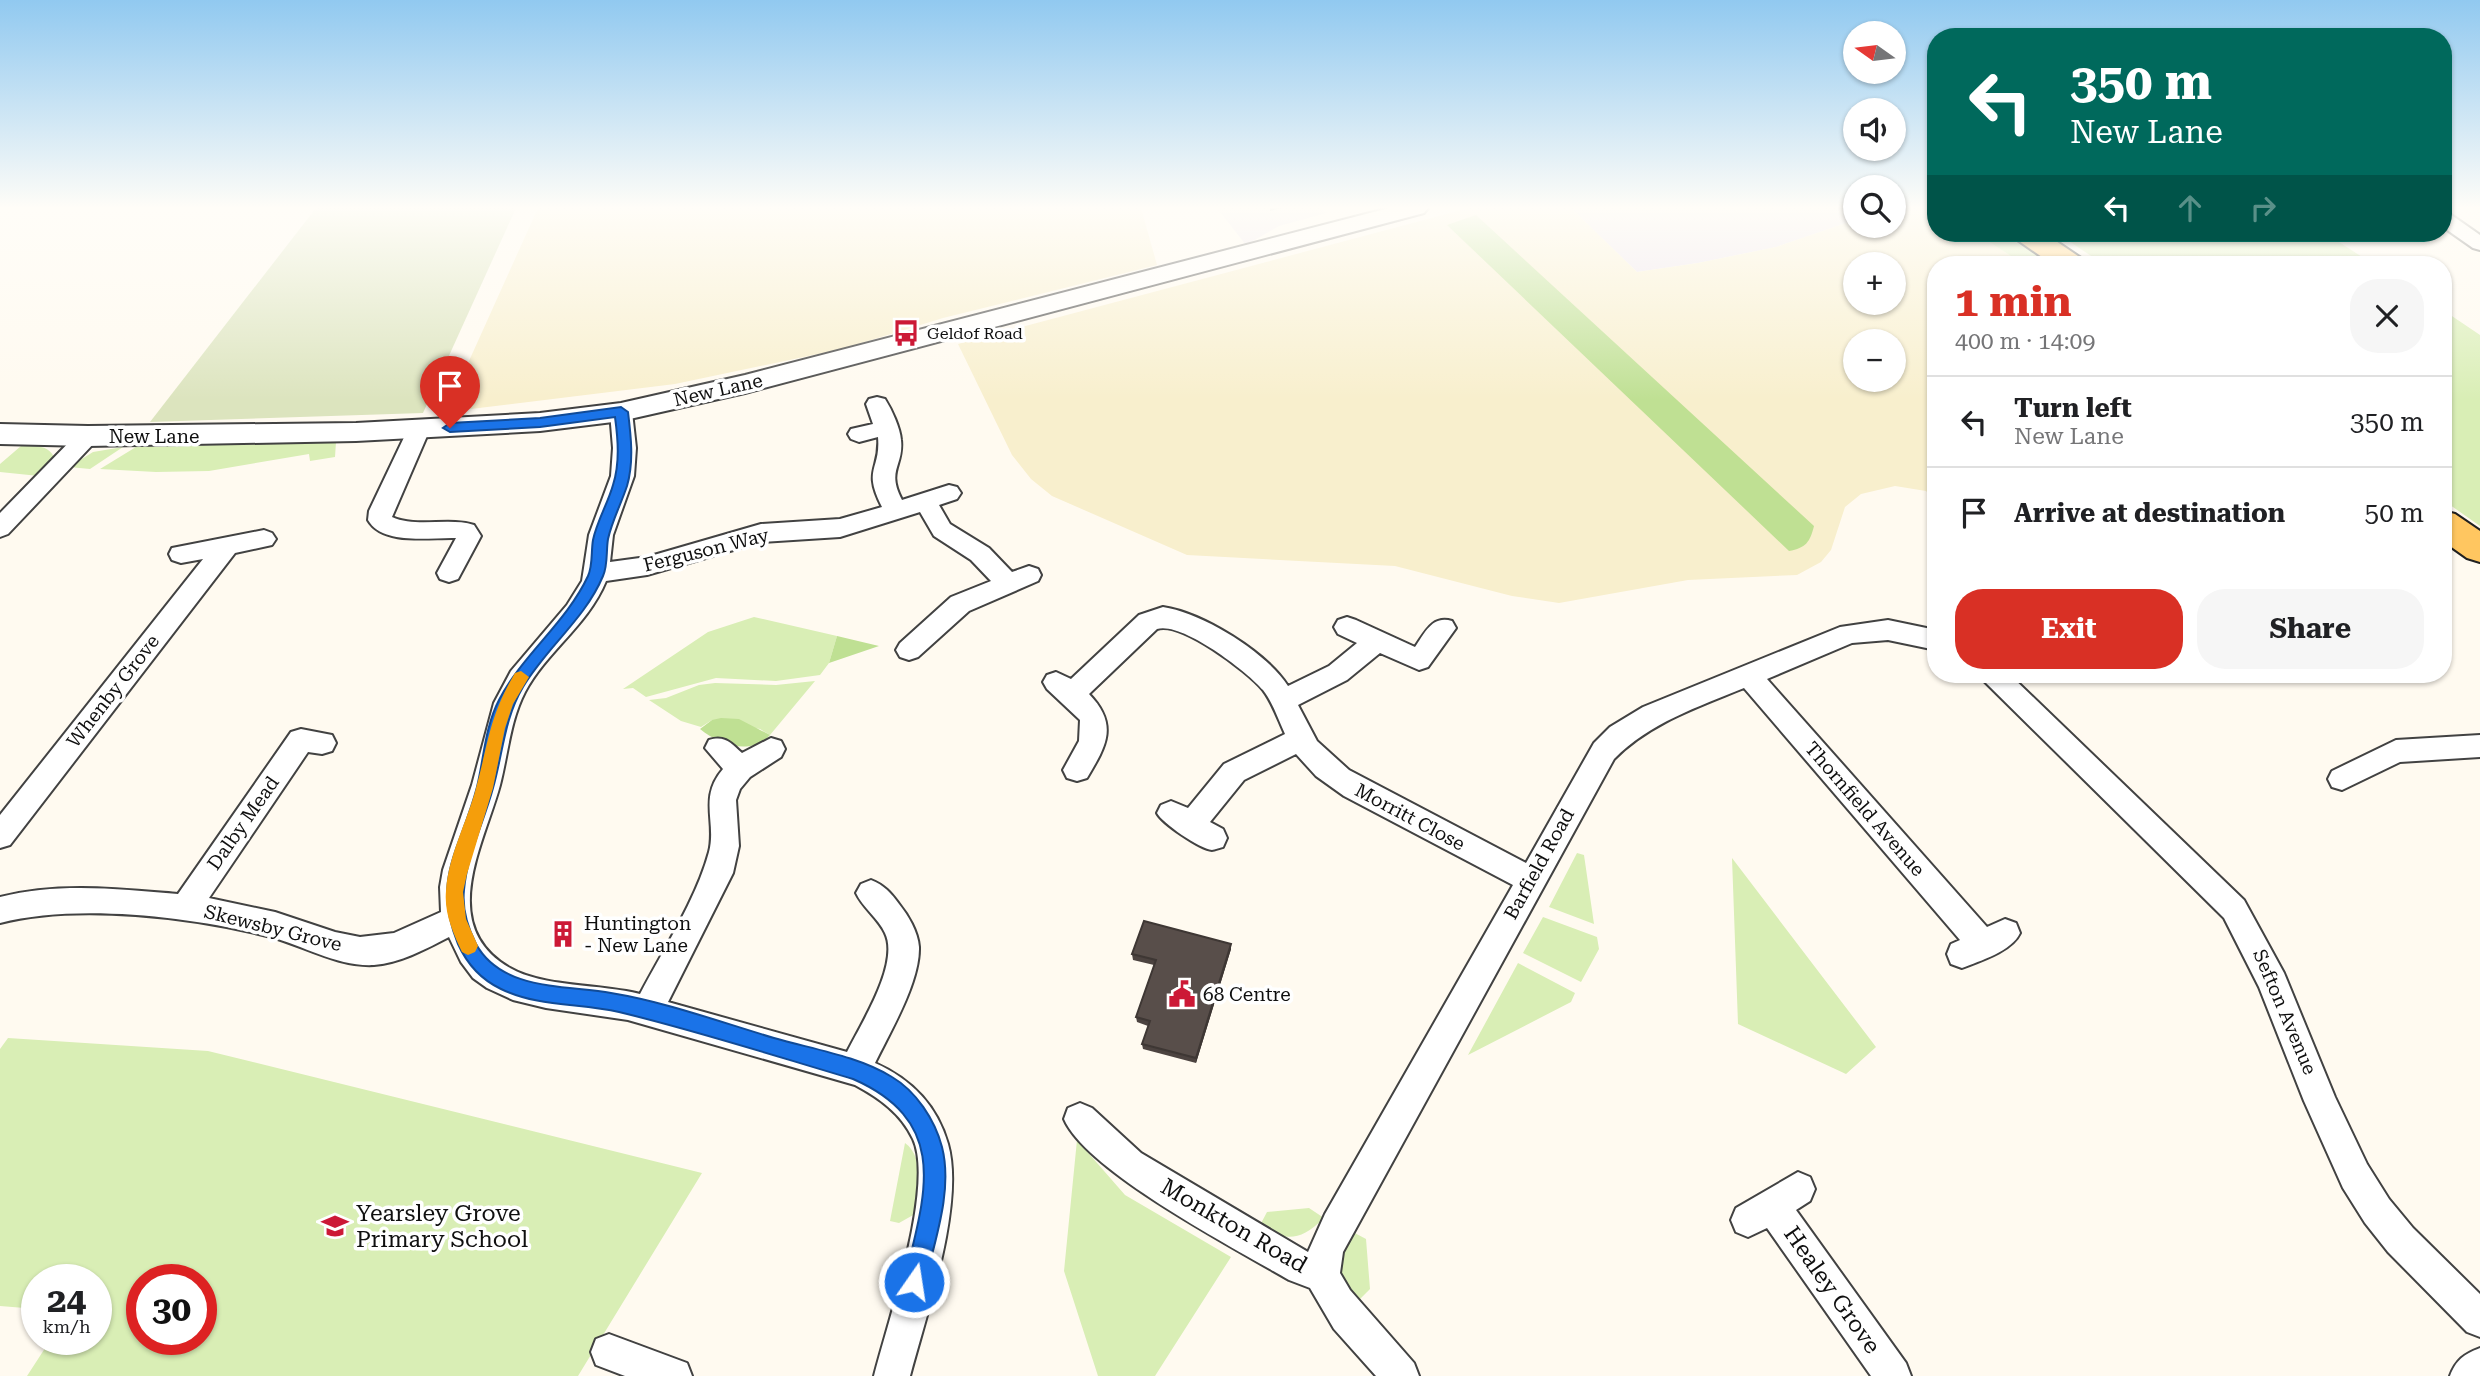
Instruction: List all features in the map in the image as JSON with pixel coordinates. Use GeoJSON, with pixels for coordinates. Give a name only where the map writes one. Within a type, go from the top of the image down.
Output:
{"type":"FeatureCollection","features":[{"type":"Feature","properties":{"kind":"main road"},"geometry":{"type":"LineString","coordinates":[[2452,529],[2480,549]]}},
{"type":"Feature","properties":{"kind":"street","name":"New Lane"},"geometry":{"type":"LineString","coordinates":[[0,435],[269,435],[540,422],[621,412],[745,384],[1171,272]]}},
{"type":"Feature","properties":{"kind":"street"},"geometry":{"type":"LineString","coordinates":[[877,404],[890,440],[882,476],[885,490],[896,511]]}},
{"type":"Feature","properties":{"kind":"street"},"geometry":{"type":"LineString","coordinates":[[621,412],[625,461],[621,482],[601,538],[597,573],[577,611],[529,666],[505,703],[485,788],[461,857],[454,892],[457,919],[470,950],[483,968],[506,982],[535,992],[612,1002],[648,1010],[855,1070],[885,1084],[905,1100],[921,1120],[932,1146],[935,1174],[931,1211],[892,1376]]}},
{"type":"Feature","properties":{"kind":"street"},"geometry":{"type":"LineString","coordinates":[[859,433],[887,428]]}},
{"type":"Feature","properties":{"kind":"street"},"geometry":{"type":"LineString","coordinates":[[419,429],[381,511],[380,520],[386,526],[400,528],[466,531],[469,536],[449,573]]}},
{"type":"Feature","properties":{"kind":"street"},"geometry":{"type":"LineString","coordinates":[[0,527],[88,436]]}},
{"type":"Feature","properties":{"kind":"street","name":"Ferguson Way"},"geometry":{"type":"LineString","coordinates":[[597,573],[647,566],[746,536],[841,528],[949,493]]}},
{"type":"Feature","properties":{"kind":"street"},"geometry":{"type":"LineString","coordinates":[[909,650],[960,604],[1019,579],[954,540],[942,530],[925,502]]}},
{"type":"Feature","properties":{"kind":"street"},"geometry":{"type":"LineString","coordinates":[[181,554],[264,539]]}},
{"type":"Feature","properties":{"kind":"street","name":"Whenby Grove"},"geometry":{"type":"LineString","coordinates":[[0,836],[227,546]]}},
{"type":"Feature","properties":{"kind":"street","name":"Morritt Close"},"geometry":{"type":"LineString","coordinates":[[1077,770],[1091,749],[1096,734],[1094,720],[1086,707],[1064,688],[1148,622],[1163,617],[1185,623],[1255,666],[1284,700],[1300,740],[1311,755],[1354,788],[1530,880]]}},
{"type":"Feature","properties":{"kind":"street"},"geometry":{"type":"LineString","coordinates":[[1347,627],[1419,660],[1443,628]]}},
{"type":"Feature","properties":{"kind":"street","name":"Barfield Road"},"geometry":{"type":"LineString","coordinates":[[1322,1274],[1326,1250],[1337,1226],[1594,766],[1620,735],[1651,715],[1849,634],[1870,631],[1923,637]]}},
{"type":"Feature","properties":{"kind":"street"},"geometry":{"type":"LineString","coordinates":[[1284,700],[1338,673],[1377,641]]}},
{"type":"Feature","properties":{"kind":"street","name":"Thornfield Avenue"},"geometry":{"type":"LineString","coordinates":[[1748,675],[1983,944]]}},
{"type":"Feature","properties":{"kind":"street","name":"Sefton Avenue"},"geometry":{"type":"LineString","coordinates":[[2002,683],[2234,909],[2256,941],[2276,983],[2341,1146],[2377,1211],[2404,1244],[2480,1319]]}},
{"type":"Feature","properties":{"kind":"street","name":"Dalby Mead"},"geometry":{"type":"LineString","coordinates":[[186,907],[312,735]]}},
{"type":"Feature","properties":{"kind":"street"},"geometry":{"type":"LineString","coordinates":[[1192,825],[1234,772],[1300,740]]}},
{"type":"Feature","properties":{"kind":"street"},"geometry":{"type":"LineString","coordinates":[[2342,779],[2396,751],[2480,746]]}},
{"type":"Feature","properties":{"kind":"street"},"geometry":{"type":"LineString","coordinates":[[719,747],[740,769]]}},
{"type":"Feature","properties":{"kind":"street"},"geometry":{"type":"LineString","coordinates":[[648,1010],[718,873],[725,846],[722,800],[728,783],[740,769],[771,749]]}},
{"type":"Feature","properties":{"kind":"street"},"geometry":{"type":"LineString","coordinates":[[855,1070],[900,972],[904,947],[896,922],[871,893]]}},
{"type":"Feature","properties":{"kind":"street","name":"Skewsby Grove"},"geometry":{"type":"LineString","coordinates":[[0,910],[38,901],[186,907],[230,913],[348,948],[373,951],[397,945],[457,919]]}},
{"type":"Feature","properties":{"kind":"street","name":"Monkton Road"},"geometry":{"type":"LineString","coordinates":[[1080,1119],[1129,1165],[1301,1269],[1322,1274],[1341,1310],[1401,1376]]}},
{"type":"Feature","properties":{"kind":"street","name":"Healey Grove"},"geometry":{"type":"LineString","coordinates":[[1772,1205],[1893,1376]]}},
{"type":"Feature","properties":{"kind":"street"},"geometry":{"type":"LineString","coordinates":[[610,1352],[674,1376]]}},
{"type":"Feature","properties":{"kind":"street"},"geometry":{"type":"LineString","coordinates":[[2468,1376],[2480,1366]]}},
{"type":"Feature","properties":{"kind":"shaded area"},"geometry":{"type":"Polygon","coordinates":[[[509,272],[1128,272],[943,318],[842,349],[675,384],[446,412],[509,272]]]}},
{"type":"Feature","properties":{"kind":"shaded area"},"geometry":{"type":"Polygon","coordinates":[[[1228,272],[1843,272],[1843,315],[1906,315],[1906,272],[1927,272],[1927,492],[1895,486],[1861,494],[1845,507],[1831,550],[1821,562],[1797,575],[1688,580],[1559,603],[1512,596],[1395,566],[1187,555],[1052,496],[1031,479],[1012,455],[958,344],[1228,272]]]}},
{"type":"Feature","properties":{"kind":"green space"},"geometry":{"type":"Polygon","coordinates":[[[266,272],[487,272],[423,413],[150,422],[266,272]]]}},
{"type":"Feature","properties":{"kind":"green space"},"geometry":{"type":"Polygon","coordinates":[[[1497,272],[1538,272],[1814,526],[1806,543],[1789,551],[1497,272]]]}},
{"type":"Feature","properties":{"kind":"green space"},"geometry":{"type":"Polygon","coordinates":[[[2452,316],[2480,335],[2480,526],[2452,506],[2452,316]]]}},
{"type":"Feature","properties":{"kind":"green space"},"geometry":{"type":"Polygon","coordinates":[[[336,442],[335,457],[310,461],[309,454],[209,471],[100,469],[136,447],[336,442]]]}},
{"type":"Feature","properties":{"kind":"green space"},"geometry":{"type":"Polygon","coordinates":[[[21,446],[44,448],[54,457],[39,476],[0,472],[0,464],[21,446]]]}},
{"type":"Feature","properties":{"kind":"green space"},"geometry":{"type":"Polygon","coordinates":[[[123,447],[90,469],[69,467],[93,452],[123,447]]]}},
{"type":"Feature","properties":{"kind":"green space"},"geometry":{"type":"Polygon","coordinates":[[[754,617],[837,636],[829,663],[820,675],[776,681],[716,678],[646,697],[633,688],[623,689],[708,632],[754,617]]]}},
{"type":"Feature","properties":{"kind":"green space"},"geometry":{"type":"Polygon","coordinates":[[[837,636],[879,646],[829,663],[837,636]]]}},
{"type":"Feature","properties":{"kind":"green space"},"geometry":{"type":"Polygon","coordinates":[[[815,681],[770,735],[760,729],[712,720],[701,727],[681,721],[649,700],[666,698],[699,685],[715,683],[776,685],[815,681]]]}},
{"type":"Feature","properties":{"kind":"green space"},"geometry":{"type":"Polygon","coordinates":[[[739,719],[770,735],[763,741],[745,747],[716,740],[700,729],[712,720],[739,719]]]}},
{"type":"Feature","properties":{"kind":"green space"},"geometry":{"type":"Polygon","coordinates":[[[1577,853],[1584,855],[1594,924],[1549,907],[1577,853]]]}},
{"type":"Feature","properties":{"kind":"green space"},"geometry":{"type":"Polygon","coordinates":[[[1732,858],[1876,1047],[1846,1074],[1738,1024],[1732,858]]]}},
{"type":"Feature","properties":{"kind":"green space"},"geometry":{"type":"Polygon","coordinates":[[[1543,917],[1597,937],[1599,949],[1581,982],[1523,953],[1543,917]]]}},
{"type":"Feature","properties":{"kind":"green space"},"geometry":{"type":"Polygon","coordinates":[[[1518,963],[1575,993],[1571,1002],[1468,1055],[1518,963]]]}},
{"type":"Feature","properties":{"kind":"green space","name":"Yearsley Grove Primary School"},"geometry":{"type":"Polygon","coordinates":[[[8,1038],[208,1051],[702,1173],[578,1376],[27,1376],[41,1355],[112,1355],[112,1264],[21,1264],[21,1308],[0,1306],[0,1049],[8,1038]]]}},
{"type":"Feature","properties":{"kind":"green space"},"geometry":{"type":"Polygon","coordinates":[[[1077,1140],[1125,1195],[1231,1257],[1155,1376],[1098,1376],[1064,1271],[1077,1140]]]}},
{"type":"Feature","properties":{"kind":"green space"},"geometry":{"type":"Polygon","coordinates":[[[905,1143],[915,1157],[919,1176],[915,1214],[899,1223],[890,1221],[905,1143]]]}},
{"type":"Feature","properties":{"kind":"green space"},"geometry":{"type":"Polygon","coordinates":[[[1309,1208],[1324,1218],[1300,1235],[1286,1237],[1258,1229],[1267,1212],[1309,1208]]]}},
{"type":"Feature","properties":{"kind":"green space"},"geometry":{"type":"Polygon","coordinates":[[[1351,1231],[1366,1239],[1370,1289],[1358,1301],[1345,1283],[1340,1267],[1351,1231]]]}},
{"type":"Feature","properties":{"kind":"building","name":"68 Centre"},"geometry":{"type":"Polygon","coordinates":[[[1144,921],[1231,944],[1196,1058],[1142,1044],[1150,1021],[1136,1017],[1156,960],[1132,954],[1144,921]]]}},
{"type":"Feature","properties":{"kind":"slow traffic"},"geometry":{"type":"LineString","coordinates":[[468,946],[457,919],[454,892],[461,857],[485,788],[497,728],[505,703],[521,677]]}},
{"type":"Feature","properties":{"kind":"place","name":"Geldof Road"},"geometry":{"type":"Point","coordinates":[906,333]}},
{"type":"Feature","properties":{"kind":"place","name":"Huntington - New Lane"},"geometry":{"type":"Point","coordinates":[563,934]}},
{"type":"Feature","properties":{"kind":"place","name":"68 Centre"},"geometry":{"type":"Point","coordinates":[1182,994]}},
{"type":"Feature","properties":{"kind":"place","name":"Yearsley Grove Primary School"},"geometry":{"type":"Point","coordinates":[335,1226]}},
{"type":"Feature","properties":{"kind":"route"},"geometry":{"type":"LineString","coordinates":[[450,428],[540,422],[621,412],[625,445],[621,482],[606,520],[597,573],[590,589],[577,611],[520,678],[505,703],[497,728],[485,788],[461,857],[454,892],[457,919],[470,950],[483,968],[506,982],[535,992],[612,1002],[648,1010],[855,1070],[885,1084],[905,1100],[921,1120],[932,1146],[935,1174],[931,1211],[914,1282]]}}]}
